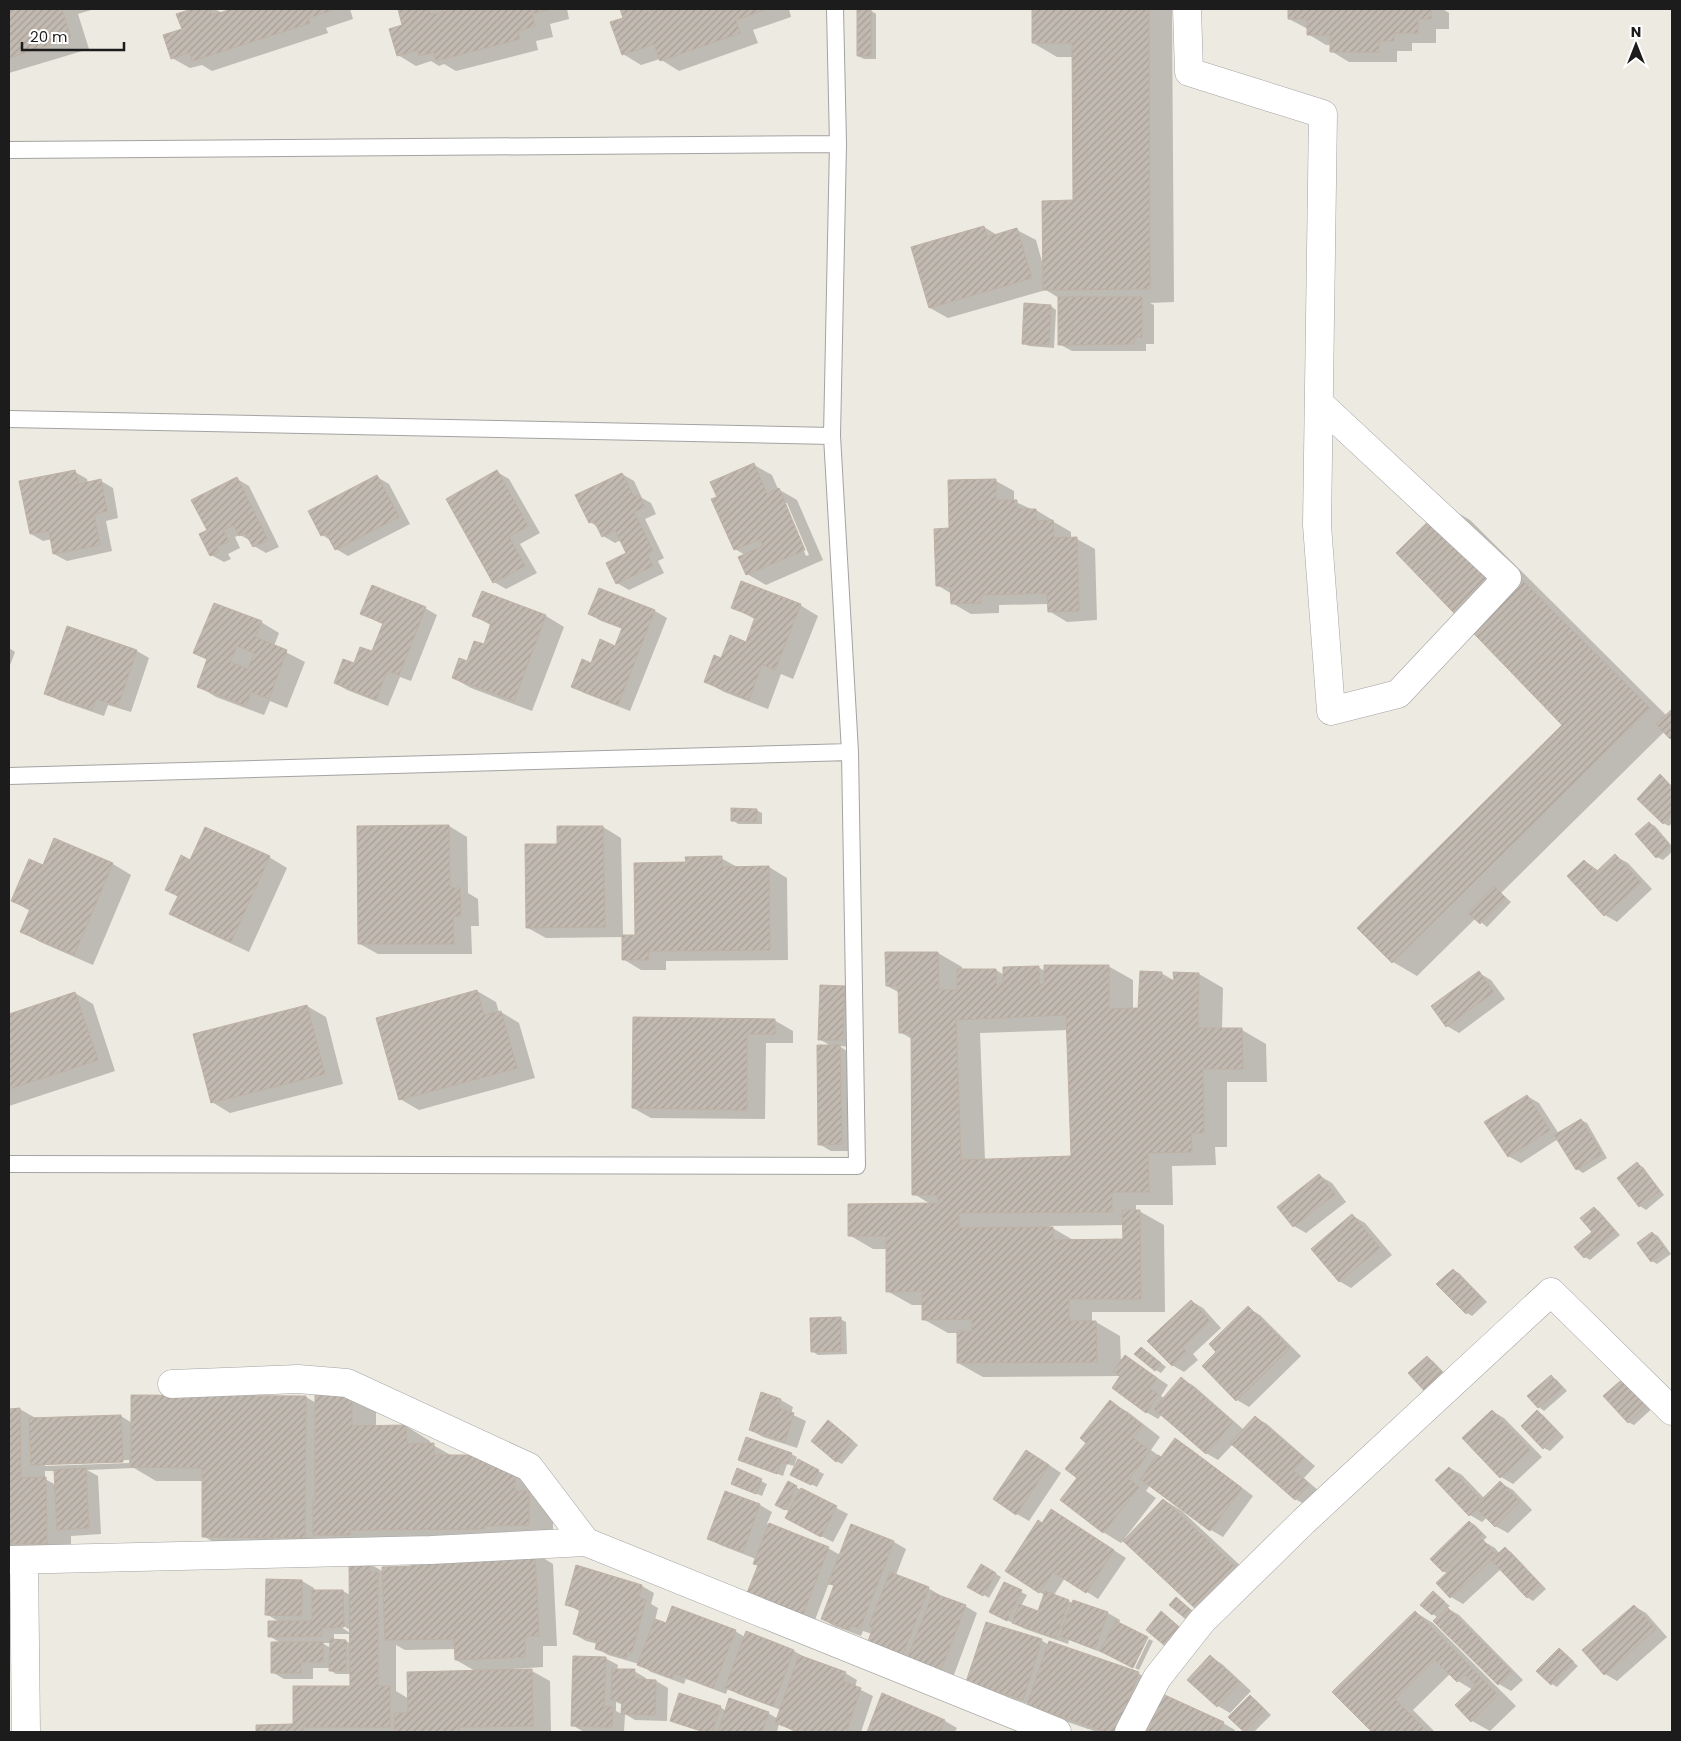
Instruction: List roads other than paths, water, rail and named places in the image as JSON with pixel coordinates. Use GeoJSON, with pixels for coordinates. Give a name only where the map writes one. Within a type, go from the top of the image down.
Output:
{"type":"FeatureCollection","features":[{"type":"Feature","properties":{"kind":"street"},"geometry":{"type":"LineString","coordinates":[[1187,9],[1189,72],[1323,114],[1317,525],[1331,711],[1398,694],[1507,578],[1319,403]]}},
{"type":"Feature","properties":{"kind":"street"},"geometry":{"type":"LineString","coordinates":[[1129,1732],[1157,1678],[1202,1621],[1304,1521],[1551,1292],[1672,1411]]}},
{"type":"Feature","properties":{"kind":"street"},"geometry":{"type":"LineString","coordinates":[[172,1384],[298,1379],[346,1383],[530,1467],[586,1542]]}},
{"type":"Feature","properties":{"kind":"street"},"geometry":{"type":"LineString","coordinates":[[26,1732],[17,1560],[430,1550],[586,1542],[1057,1732]]}},
{"type":"Feature","properties":{"kind":"lane"},"geometry":{"type":"LineString","coordinates":[[9,1164],[857,1166],[850,752],[832,436],[838,144],[835,9]]}},
{"type":"Feature","properties":{"kind":"lane"},"geometry":{"type":"LineString","coordinates":[[9,150],[838,144]]}},
{"type":"Feature","properties":{"kind":"lane"},"geometry":{"type":"LineString","coordinates":[[9,419],[832,436]]}},
{"type":"Feature","properties":{"kind":"lane"},"geometry":{"type":"LineString","coordinates":[[9,776],[850,752]]}}]}
